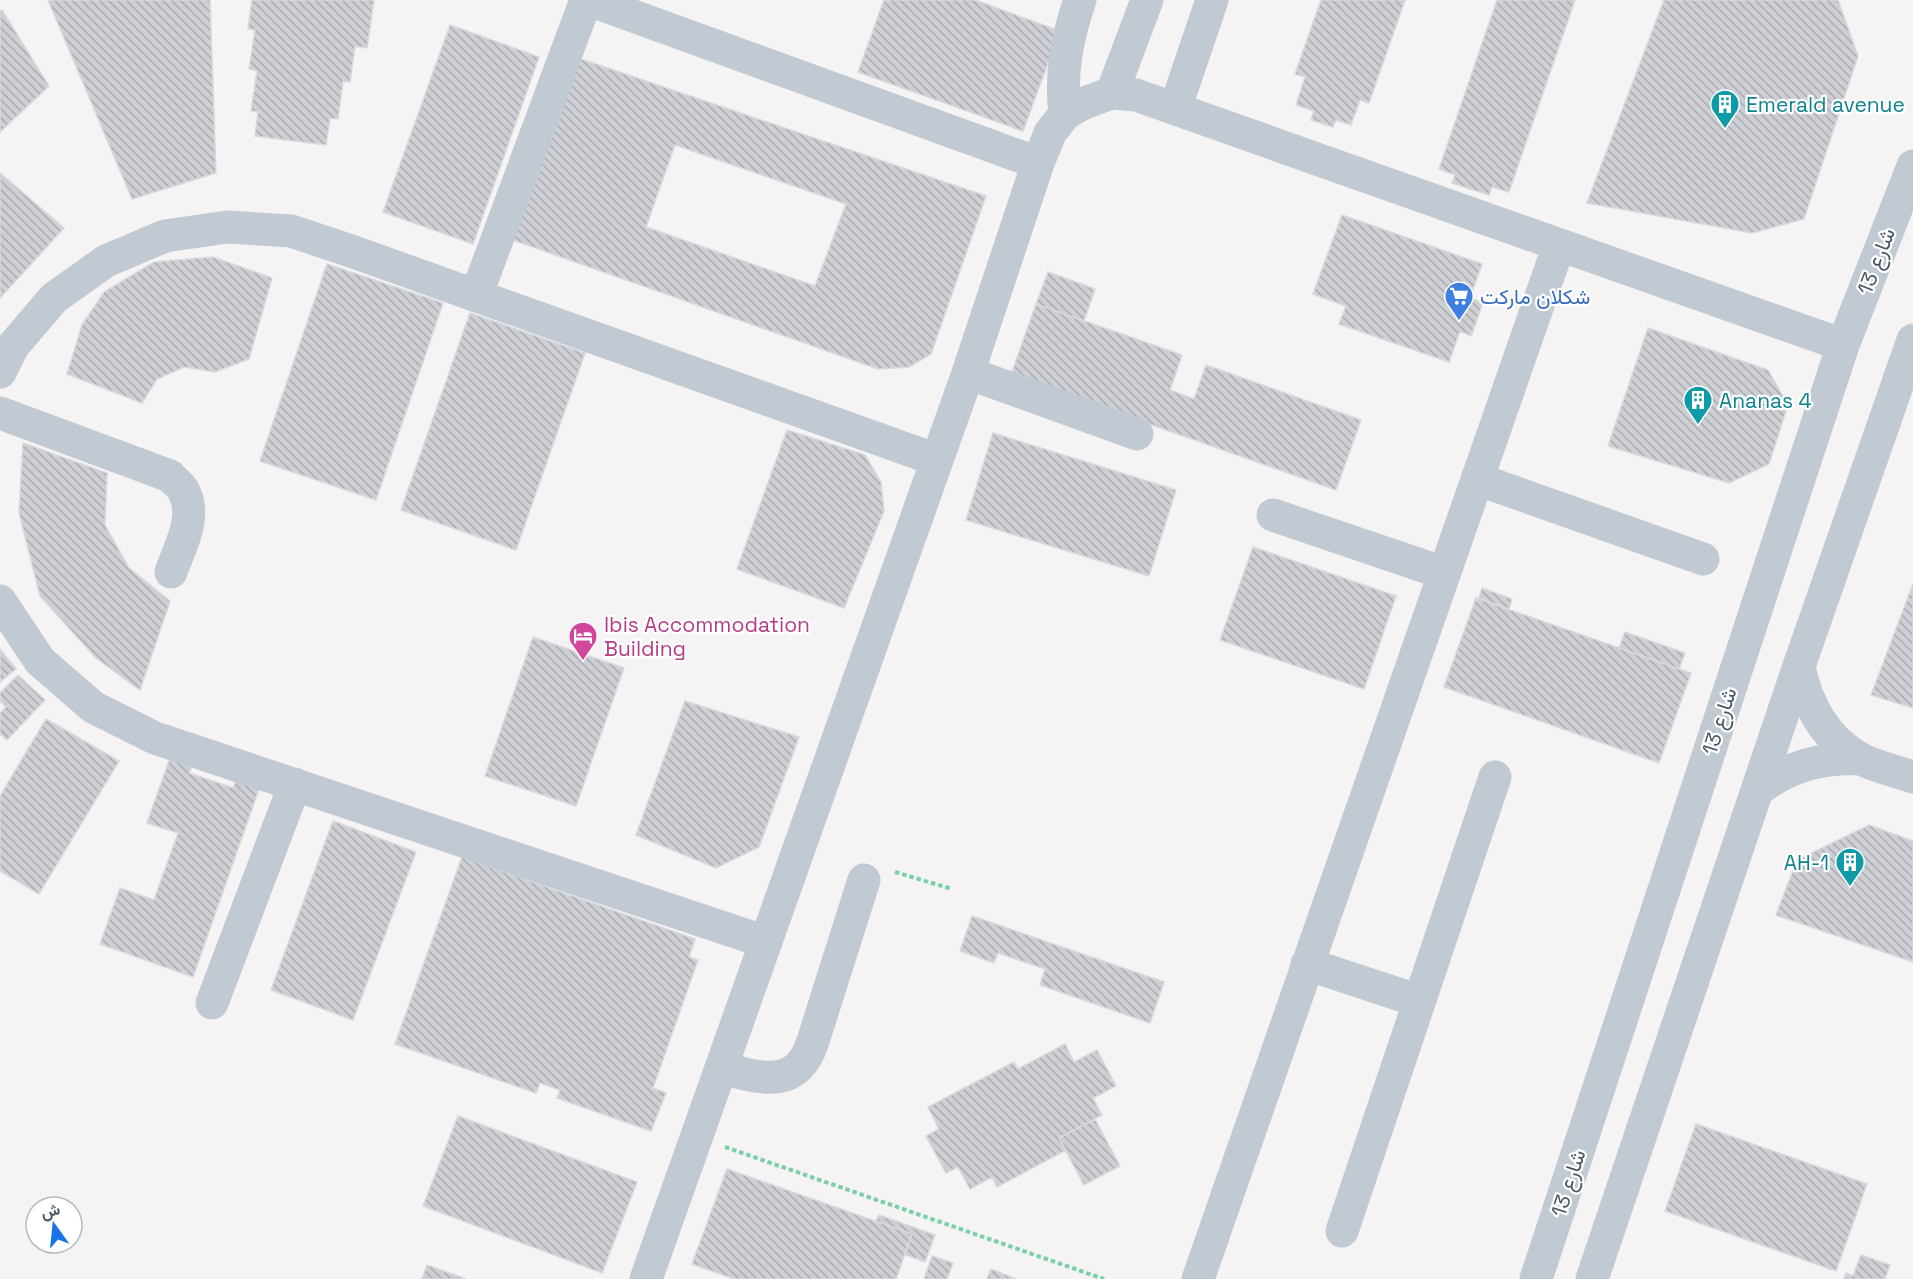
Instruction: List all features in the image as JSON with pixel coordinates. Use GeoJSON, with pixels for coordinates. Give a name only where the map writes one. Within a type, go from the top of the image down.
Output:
{"type":"FeatureCollection","features":[{"type":"Feature","properties":{"kind":"street"},"geometry":{"type":"LineString","coordinates":[[477,296],[587,0],[1038,163]]}},
{"type":"Feature","properties":{"kind":"street"},"geometry":{"type":"LineString","coordinates":[[1080,0],[1071,26],[1064,62],[1063,89],[1087,103],[1136,95],[1843,345]]}},
{"type":"Feature","properties":{"kind":"street"},"geometry":{"type":"LineString","coordinates":[[1087,103],[1078,58],[1082,29],[1092,0]]}},
{"type":"Feature","properties":{"kind":"street"},"geometry":{"type":"LineString","coordinates":[[646,1279],[938,460],[1038,163],[1050,133],[1087,103],[1147,0]]}},
{"type":"Feature","properties":{"kind":"street"},"geometry":{"type":"LineString","coordinates":[[1175,109],[1212,0]]}},
{"type":"Feature","properties":{"kind":"street","name":"شارع 13"},"geometry":{"type":"LineString","coordinates":[[1536,1279],[1843,345],[1913,166]]}},
{"type":"Feature","properties":{"kind":"street"},"geometry":{"type":"LineString","coordinates":[[0,372],[13,346],[54,298],[106,261],[165,236],[227,227],[291,231],[938,460]]}},
{"type":"Feature","properties":{"kind":"street"},"geometry":{"type":"LineString","coordinates":[[1198,1279],[1559,245]]}},
{"type":"Feature","properties":{"kind":"street"},"geometry":{"type":"LineString","coordinates":[[1592,1279],[1799,666],[1913,340]]}},
{"type":"Feature","properties":{"kind":"street"},"geometry":{"type":"LineString","coordinates":[[968,373],[1137,434]]}},
{"type":"Feature","properties":{"kind":"street"},"geometry":{"type":"LineString","coordinates":[[0,413],[170,476],[182,489],[189,505],[189,522],[171,572]]}},
{"type":"Feature","properties":{"kind":"street"},"geometry":{"type":"LineString","coordinates":[[1477,479],[1703,560]]}},
{"type":"Feature","properties":{"kind":"street"},"geometry":{"type":"LineString","coordinates":[[1273,515],[1444,573]]}},
{"type":"Feature","properties":{"kind":"street"},"geometry":{"type":"LineString","coordinates":[[0,602],[40,661],[93,707],[155,738],[766,942]]}},
{"type":"Feature","properties":{"kind":"street"},"geometry":{"type":"LineString","coordinates":[[1799,666],[1802,685],[1809,703],[1819,720],[1845,748],[1861,759],[1913,777]]}},
{"type":"Feature","properties":{"kind":"street"},"geometry":{"type":"LineString","coordinates":[[1758,790],[1773,779],[1806,763],[1824,759],[1861,759]]}},
{"type":"Feature","properties":{"kind":"street"},"geometry":{"type":"LineString","coordinates":[[1342,1231],[1495,777]]}},
{"type":"Feature","properties":{"kind":"street"},"geometry":{"type":"LineString","coordinates":[[212,1003],[295,784]]}},
{"type":"Feature","properties":{"kind":"street"},"geometry":{"type":"LineString","coordinates":[[721,1068],[756,1077],[778,1078],[788,1074],[805,1061],[864,880]]}},
{"type":"Feature","properties":{"kind":"street"},"geometry":{"type":"LineString","coordinates":[[1307,964],[1419,1001]]}},
{"type":"Feature","properties":{"kind":"path"},"geometry":{"type":"LineString","coordinates":[[697,1137],[1104,1279]]}},
{"type":"Feature","properties":{"kind":"building"},"geometry":{"type":"Polygon","coordinates":[[[48,0],[210,0],[216,173],[132,199],[48,0]]]}},
{"type":"Feature","properties":{"kind":"building"},"geometry":{"type":"Polygon","coordinates":[[[252,0],[374,0],[367,48],[355,46],[350,82],[343,81],[338,119],[330,118],[326,145],[255,136],[258,112],[251,111],[257,71],[249,69],[255,30],[248,29],[252,0]]]}},
{"type":"Feature","properties":{"kind":"building"},"geometry":{"type":"Polygon","coordinates":[[[884,0],[975,0],[1060,31],[1023,131],[858,72],[884,0]]]}},
{"type":"Feature","properties":{"kind":"building"},"geometry":{"type":"Polygon","coordinates":[[[1321,0],[1405,0],[1369,103],[1360,100],[1351,125],[1336,120],[1333,127],[1311,120],[1314,111],[1296,105],[1305,77],[1295,74],[1321,0]]]}},
{"type":"Feature","properties":{"kind":"building"},"geometry":{"type":"Polygon","coordinates":[[[1497,0],[1575,0],[1509,192],[1492,187],[1489,195],[1452,183],[1455,175],[1439,169],[1497,0]]]}},
{"type":"Feature","properties":{"kind":"building","name":"Emerald avenue"},"geometry":{"type":"Polygon","coordinates":[[[1664,0],[1838,0],[1858,56],[1804,219],[1752,233],[1587,203],[1664,0]]]}},
{"type":"Feature","properties":{"kind":"building"},"geometry":{"type":"Polygon","coordinates":[[[2,10],[49,86],[0,132],[0,11],[2,10]]]}},
{"type":"Feature","properties":{"kind":"building"},"geometry":{"type":"Polygon","coordinates":[[[450,25],[539,57],[473,244],[383,212],[450,25]]]}},
{"type":"Feature","properties":{"kind":"building"},"geometry":{"type":"Polygon","coordinates":[[[575,57],[986,196],[931,354],[909,367],[878,369],[510,239],[575,57]],[[675,145],[646,227],[815,286],[846,204],[675,145]]]}},
{"type":"Feature","properties":{"kind":"building"},"geometry":{"type":"Polygon","coordinates":[[[0,173],[64,228],[0,298],[0,173]]]}},
{"type":"Feature","properties":{"kind":"building"},"geometry":{"type":"Polygon","coordinates":[[[1342,215],[1482,264],[1470,298],[1483,303],[1471,336],[1460,331],[1449,362],[1339,324],[1346,306],[1313,294],[1342,215]]]}},
{"type":"Feature","properties":{"kind":"building"},"geometry":{"type":"Polygon","coordinates":[[[213,257],[272,278],[249,359],[215,372],[184,367],[157,379],[142,403],[67,374],[82,325],[104,292],[154,262],[213,257]]]}},
{"type":"Feature","properties":{"kind":"building"},"geometry":{"type":"Polygon","coordinates":[[[327,264],[443,303],[376,500],[260,461],[327,264]]]}},
{"type":"Feature","properties":{"kind":"building"},"geometry":{"type":"Polygon","coordinates":[[[1048,272],[1095,289],[1084,321],[1036,304],[1048,272]]]}},
{"type":"Feature","properties":{"kind":"building"},"geometry":{"type":"Polygon","coordinates":[[[1036,304],[1182,355],[1170,390],[1194,399],[1206,365],[1361,420],[1336,490],[1011,375],[1036,304]]]}},
{"type":"Feature","properties":{"kind":"building"},"geometry":{"type":"Polygon","coordinates":[[[470,313],[585,353],[516,550],[401,510],[470,313]]]}},
{"type":"Feature","properties":{"kind":"building","name":"Ananas 4"},"geometry":{"type":"Polygon","coordinates":[[[1648,328],[1768,370],[1788,405],[1769,464],[1729,483],[1608,446],[1648,328]]]}},
{"type":"Feature","properties":{"kind":"building"},"geometry":{"type":"Polygon","coordinates":[[[787,430],[865,455],[881,482],[884,511],[844,608],[737,569],[787,430]]]}},
{"type":"Feature","properties":{"kind":"building"},"geometry":{"type":"Polygon","coordinates":[[[993,433],[1176,490],[1149,576],[966,520],[993,433]]]}},
{"type":"Feature","properties":{"kind":"building"},"geometry":{"type":"Polygon","coordinates":[[[23,443],[107,473],[105,525],[129,568],[170,601],[140,690],[96,658],[40,596],[19,513],[23,443]]]}},
{"type":"Feature","properties":{"kind":"building"},"geometry":{"type":"Polygon","coordinates":[[[1253,547],[1396,596],[1364,689],[1220,640],[1253,547]]]}},
{"type":"Feature","properties":{"kind":"building"},"geometry":{"type":"Polygon","coordinates":[[[1913,584],[1913,708],[1871,695],[1913,584]]]}},
{"type":"Feature","properties":{"kind":"building"},"geometry":{"type":"Polygon","coordinates":[[[1482,588],[1512,599],[1509,609],[1479,598],[1482,588]]]}},
{"type":"Feature","properties":{"kind":"building"},"geometry":{"type":"Polygon","coordinates":[[[1476,598],[1691,673],[1659,763],[1444,687],[1476,598]]]}},
{"type":"Feature","properties":{"kind":"building"},"geometry":{"type":"Polygon","coordinates":[[[1625,632],[1685,653],[1679,669],[1619,648],[1625,632]]]}},
{"type":"Feature","properties":{"kind":"building"},"geometry":{"type":"Polygon","coordinates":[[[533,637],[624,668],[576,806],[485,776],[533,637]]]}},
{"type":"Feature","properties":{"kind":"building"},"geometry":{"type":"Polygon","coordinates":[[[0,649],[16,669],[0,682],[0,649]]]}},
{"type":"Feature","properties":{"kind":"building"},"geometry":{"type":"Polygon","coordinates":[[[18,675],[45,700],[7,740],[0,734],[0,713],[6,707],[0,701],[0,693],[18,675]]]}},
{"type":"Feature","properties":{"kind":"building"},"geometry":{"type":"Polygon","coordinates":[[[685,701],[799,737],[759,847],[716,868],[636,835],[685,701]]]}},
{"type":"Feature","properties":{"kind":"building"},"geometry":{"type":"Polygon","coordinates":[[[46,719],[119,761],[39,894],[0,871],[0,796],[46,719]]]}},
{"type":"Feature","properties":{"kind":"building"},"geometry":{"type":"Polygon","coordinates":[[[170,758],[192,766],[189,773],[233,788],[236,781],[259,789],[193,977],[100,944],[120,888],[154,900],[178,833],[147,823],[170,758]]]}},
{"type":"Feature","properties":{"kind":"building"},"geometry":{"type":"Polygon","coordinates":[[[333,821],[416,852],[353,1020],[271,990],[333,821]]]}},
{"type":"Feature","properties":{"kind":"building","name":"AH-1"},"geometry":{"type":"Polygon","coordinates":[[[1869,825],[1913,841],[1913,962],[1776,915],[1797,860],[1869,825]]]}},
{"type":"Feature","properties":{"kind":"building"},"geometry":{"type":"Polygon","coordinates":[[[462,857],[695,939],[689,957],[698,960],[653,1088],[666,1093],[651,1131],[557,1098],[560,1090],[540,1083],[536,1093],[395,1044],[462,857]]]}},
{"type":"Feature","properties":{"kind":"building"},"geometry":{"type":"Polygon","coordinates":[[[972,916],[1164,982],[1150,1023],[1040,985],[1045,969],[998,953],[994,963],[960,951],[972,916]]]}},
{"type":"Feature","properties":{"kind":"building"},"geometry":{"type":"Polygon","coordinates":[[[1065,1044],[1074,1062],[1097,1050],[1116,1086],[1093,1098],[1102,1115],[1059,1138],[1066,1150],[997,1187],[992,1177],[970,1189],[958,1167],[946,1173],[926,1136],[939,1129],[928,1107],[1014,1062],[1018,1069],[1065,1044]]]}},
{"type":"Feature","properties":{"kind":"building"},"geometry":{"type":"Polygon","coordinates":[[[458,1116],[637,1182],[602,1273],[423,1206],[458,1116]]]}},
{"type":"Feature","properties":{"kind":"building"},"geometry":{"type":"Polygon","coordinates":[[[1095,1119],[1120,1166],[1084,1185],[1059,1138],[1095,1119]]]}},
{"type":"Feature","properties":{"kind":"building"},"geometry":{"type":"Polygon","coordinates":[[[1696,1124],[1867,1184],[1836,1271],[1665,1211],[1696,1124]]]}},
{"type":"Feature","properties":{"kind":"building"},"geometry":{"type":"Polygon","coordinates":[[[727,1169],[912,1234],[896,1279],[734,1279],[692,1264],[727,1169]]]}},
{"type":"Feature","properties":{"kind":"building"},"geometry":{"type":"Polygon","coordinates":[[[879,1215],[935,1235],[925,1262],[904,1254],[912,1234],[876,1221],[879,1215]]]}},
{"type":"Feature","properties":{"kind":"building"},"geometry":{"type":"Polygon","coordinates":[[[1861,1255],[1890,1265],[1885,1279],[1844,1279],[1846,1273],[1853,1276],[1861,1255]]]}},
{"type":"Feature","properties":{"kind":"building"},"geometry":{"type":"Polygon","coordinates":[[[932,1256],[953,1263],[947,1279],[924,1279],[932,1256]]]}},
{"type":"Feature","properties":{"kind":"building"},"geometry":{"type":"Polygon","coordinates":[[[427,1265],[466,1279],[422,1279],[427,1265]]]}},
{"type":"Feature","properties":{"kind":"building"},"geometry":{"type":"Polygon","coordinates":[[[991,1269],[1016,1279],[987,1279],[991,1269]]]}},
{"type":"Feature","properties":{"kind":"place","name":"Emerald avenue"},"geometry":{"type":"Point","coordinates":[1725,130]}},
{"type":"Feature","properties":{"kind":"place","name":"شكلان ماركت"},"geometry":{"type":"Point","coordinates":[1459,322]}},
{"type":"Feature","properties":{"kind":"place","name":"Ananas 4"},"geometry":{"type":"Point","coordinates":[1698,426]}},
{"type":"Feature","properties":{"kind":"place","name":"Ibis Accommodation Building"},"geometry":{"type":"Point","coordinates":[583,662]}},
{"type":"Feature","properties":{"kind":"place","name":"AH-1"},"geometry":{"type":"Point","coordinates":[1850,888]}}]}
